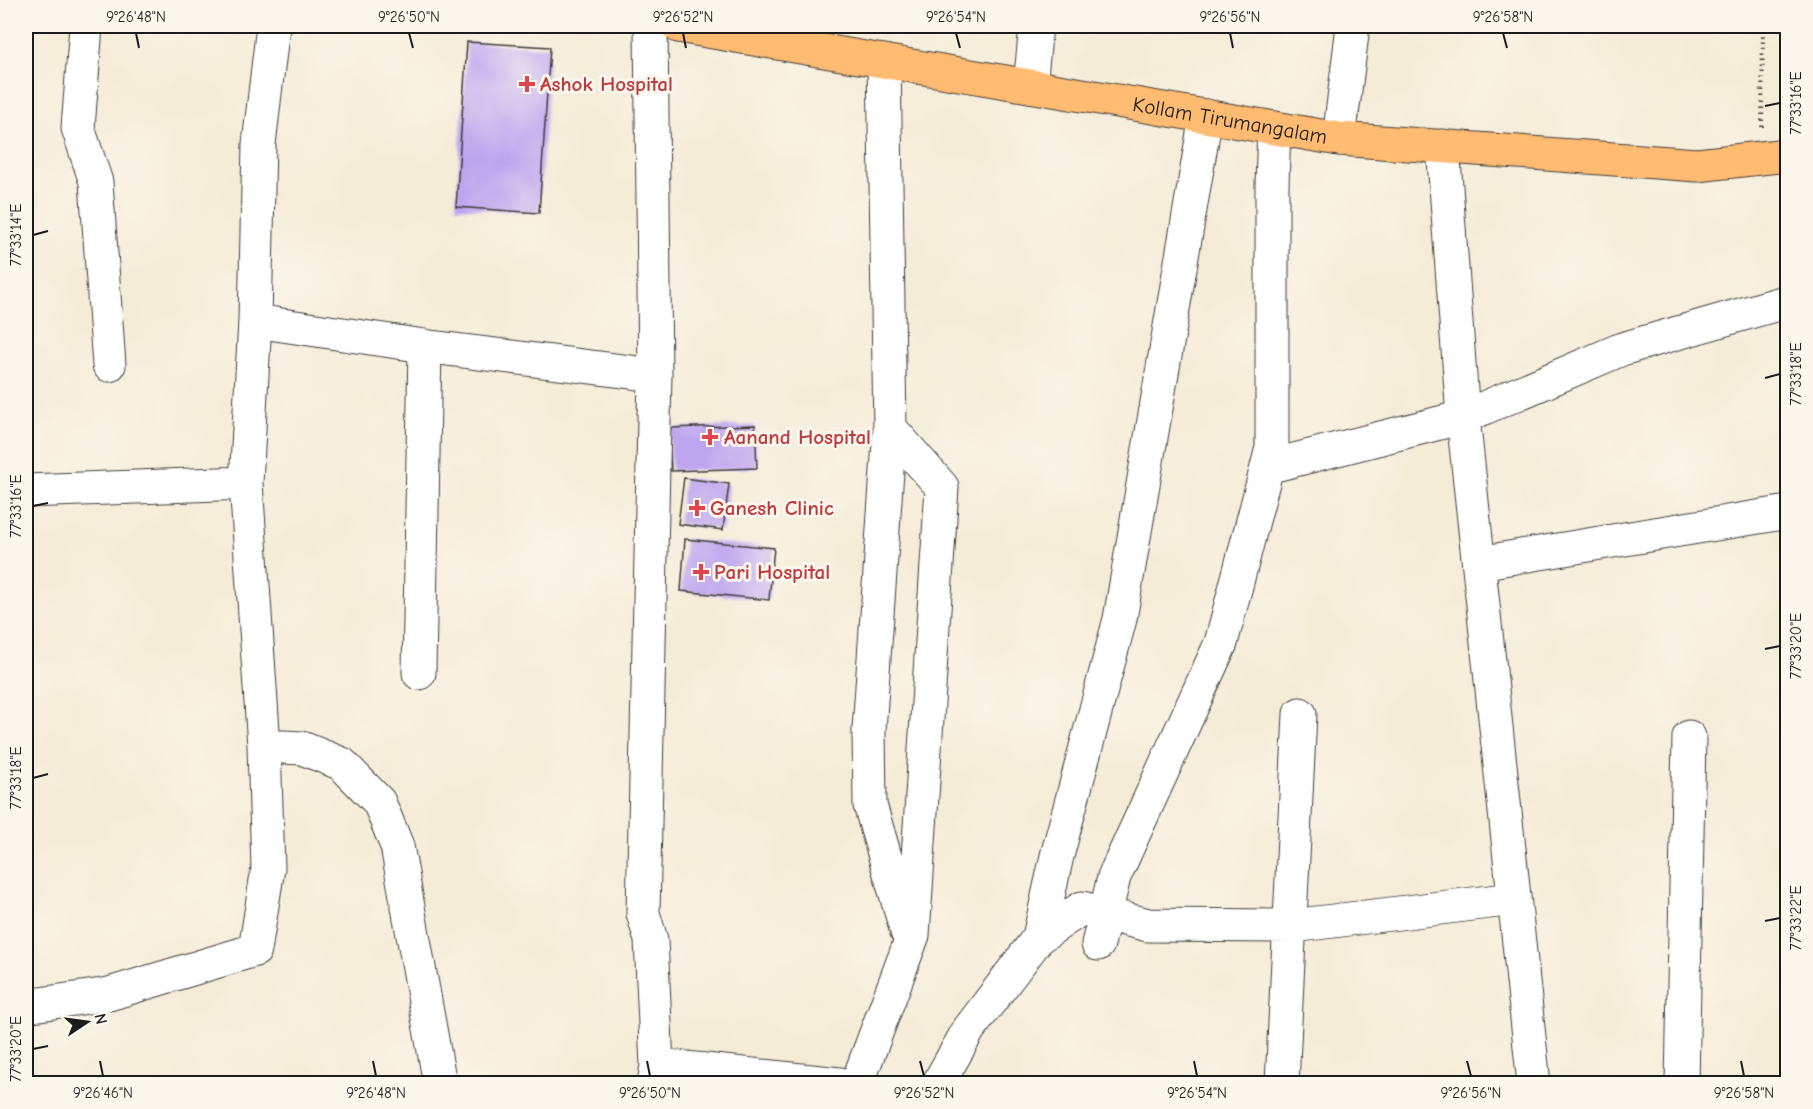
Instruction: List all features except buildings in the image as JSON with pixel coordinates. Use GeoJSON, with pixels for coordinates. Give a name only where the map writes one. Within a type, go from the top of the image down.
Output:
{"type":"FeatureCollection","features":[{"type":"Feature","properties":{"kind":"highway","name":"Kollam Tirumangalam"},"geometry":{"type":"LineString","coordinates":[[678,26],[1339,139],[1697,165],[1775,157]]}},
{"type":"Feature","properties":{"kind":"street"},"geometry":{"type":"LineString","coordinates":[[86,26],[78,128],[96,182],[109,365]]}},
{"type":"Feature","properties":{"kind":"street"},"geometry":{"type":"LineString","coordinates":[[26,1006],[109,994],[255,950],[268,868],[264,746],[246,483],[255,321],[259,144],[273,26]]}},
{"type":"Feature","properties":{"kind":"street"},"geometry":{"type":"LineString","coordinates":[[651,26],[656,375],[643,913],[651,940],[655,1074],[840,1083]]}},
{"type":"Feature","properties":{"kind":"street"},"geometry":{"type":"LineString","coordinates":[[1030,86],[1036,26]]}},
{"type":"Feature","properties":{"kind":"street"},"geometry":{"type":"LineString","coordinates":[[1339,139],[1353,26]]}},
{"type":"Feature","properties":{"kind":"street"},"geometry":{"type":"LineString","coordinates":[[884,61],[890,428],[869,730],[870,805],[907,932],[913,935]]}},
{"type":"Feature","properties":{"kind":"street"},"geometry":{"type":"LineString","coordinates":[[1039,937],[1057,856],[1119,619],[1206,116]]}},
{"type":"Feature","properties":{"kind":"street"},"geometry":{"type":"LineString","coordinates":[[1102,929],[1114,877],[1221,643],[1268,467],[1272,448],[1274,128]]}},
{"type":"Feature","properties":{"kind":"street"},"geometry":{"type":"LineString","coordinates":[[1443,146],[1463,417],[1534,1083]]}},
{"type":"Feature","properties":{"kind":"street"},"geometry":{"type":"LineString","coordinates":[[1268,467],[1463,417],[1622,349],[1788,301]]}},
{"type":"Feature","properties":{"kind":"street"},"geometry":{"type":"LineString","coordinates":[[255,321],[425,346],[656,375]]}},
{"type":"Feature","properties":{"kind":"street"},"geometry":{"type":"LineString","coordinates":[[419,673],[425,346]]}},
{"type":"Feature","properties":{"kind":"street"},"geometry":{"type":"LineString","coordinates":[[857,1083],[913,935],[942,487],[890,428]]}},
{"type":"Feature","properties":{"kind":"street"},"geometry":{"type":"LineString","coordinates":[[26,491],[246,483]]}},
{"type":"Feature","properties":{"kind":"street"},"geometry":{"type":"LineString","coordinates":[[1479,563],[1788,512]]}},
{"type":"Feature","properties":{"kind":"street"},"geometry":{"type":"LineString","coordinates":[[1282,1083],[1292,926],[1300,714]]}},
{"type":"Feature","properties":{"kind":"street"},"geometry":{"type":"LineString","coordinates":[[1682,1083],[1689,737]]}},
{"type":"Feature","properties":{"kind":"street"},"geometry":{"type":"LineString","coordinates":[[264,746],[302,748],[342,764],[380,802],[397,846],[440,1083]]}},
{"type":"Feature","properties":{"kind":"street"},"geometry":{"type":"LineString","coordinates":[[1102,929],[1148,925],[1292,926],[1514,899]]}},
{"type":"Feature","properties":{"kind":"street"},"geometry":{"type":"LineString","coordinates":[[938,1083],[969,1029],[1039,937],[1082,908],[1102,929]]}},
{"type":"Feature","properties":{"kind":"path"},"geometry":{"type":"LineString","coordinates":[[1762,26],[1775,157]]}},
{"type":"Feature","properties":{"kind":"place","name":"Ashok Hospital"},"geometry":{"type":"Point","coordinates":[527,84]}},
{"type":"Feature","properties":{"kind":"place","name":"Aanand Hospital"},"geometry":{"type":"Point","coordinates":[710,437]}},
{"type":"Feature","properties":{"kind":"place","name":"Ganesh Clinic"},"geometry":{"type":"Point","coordinates":[697,508]}},
{"type":"Feature","properties":{"kind":"place","name":"Pari Hospital"},"geometry":{"type":"Point","coordinates":[701,572]}}]}
